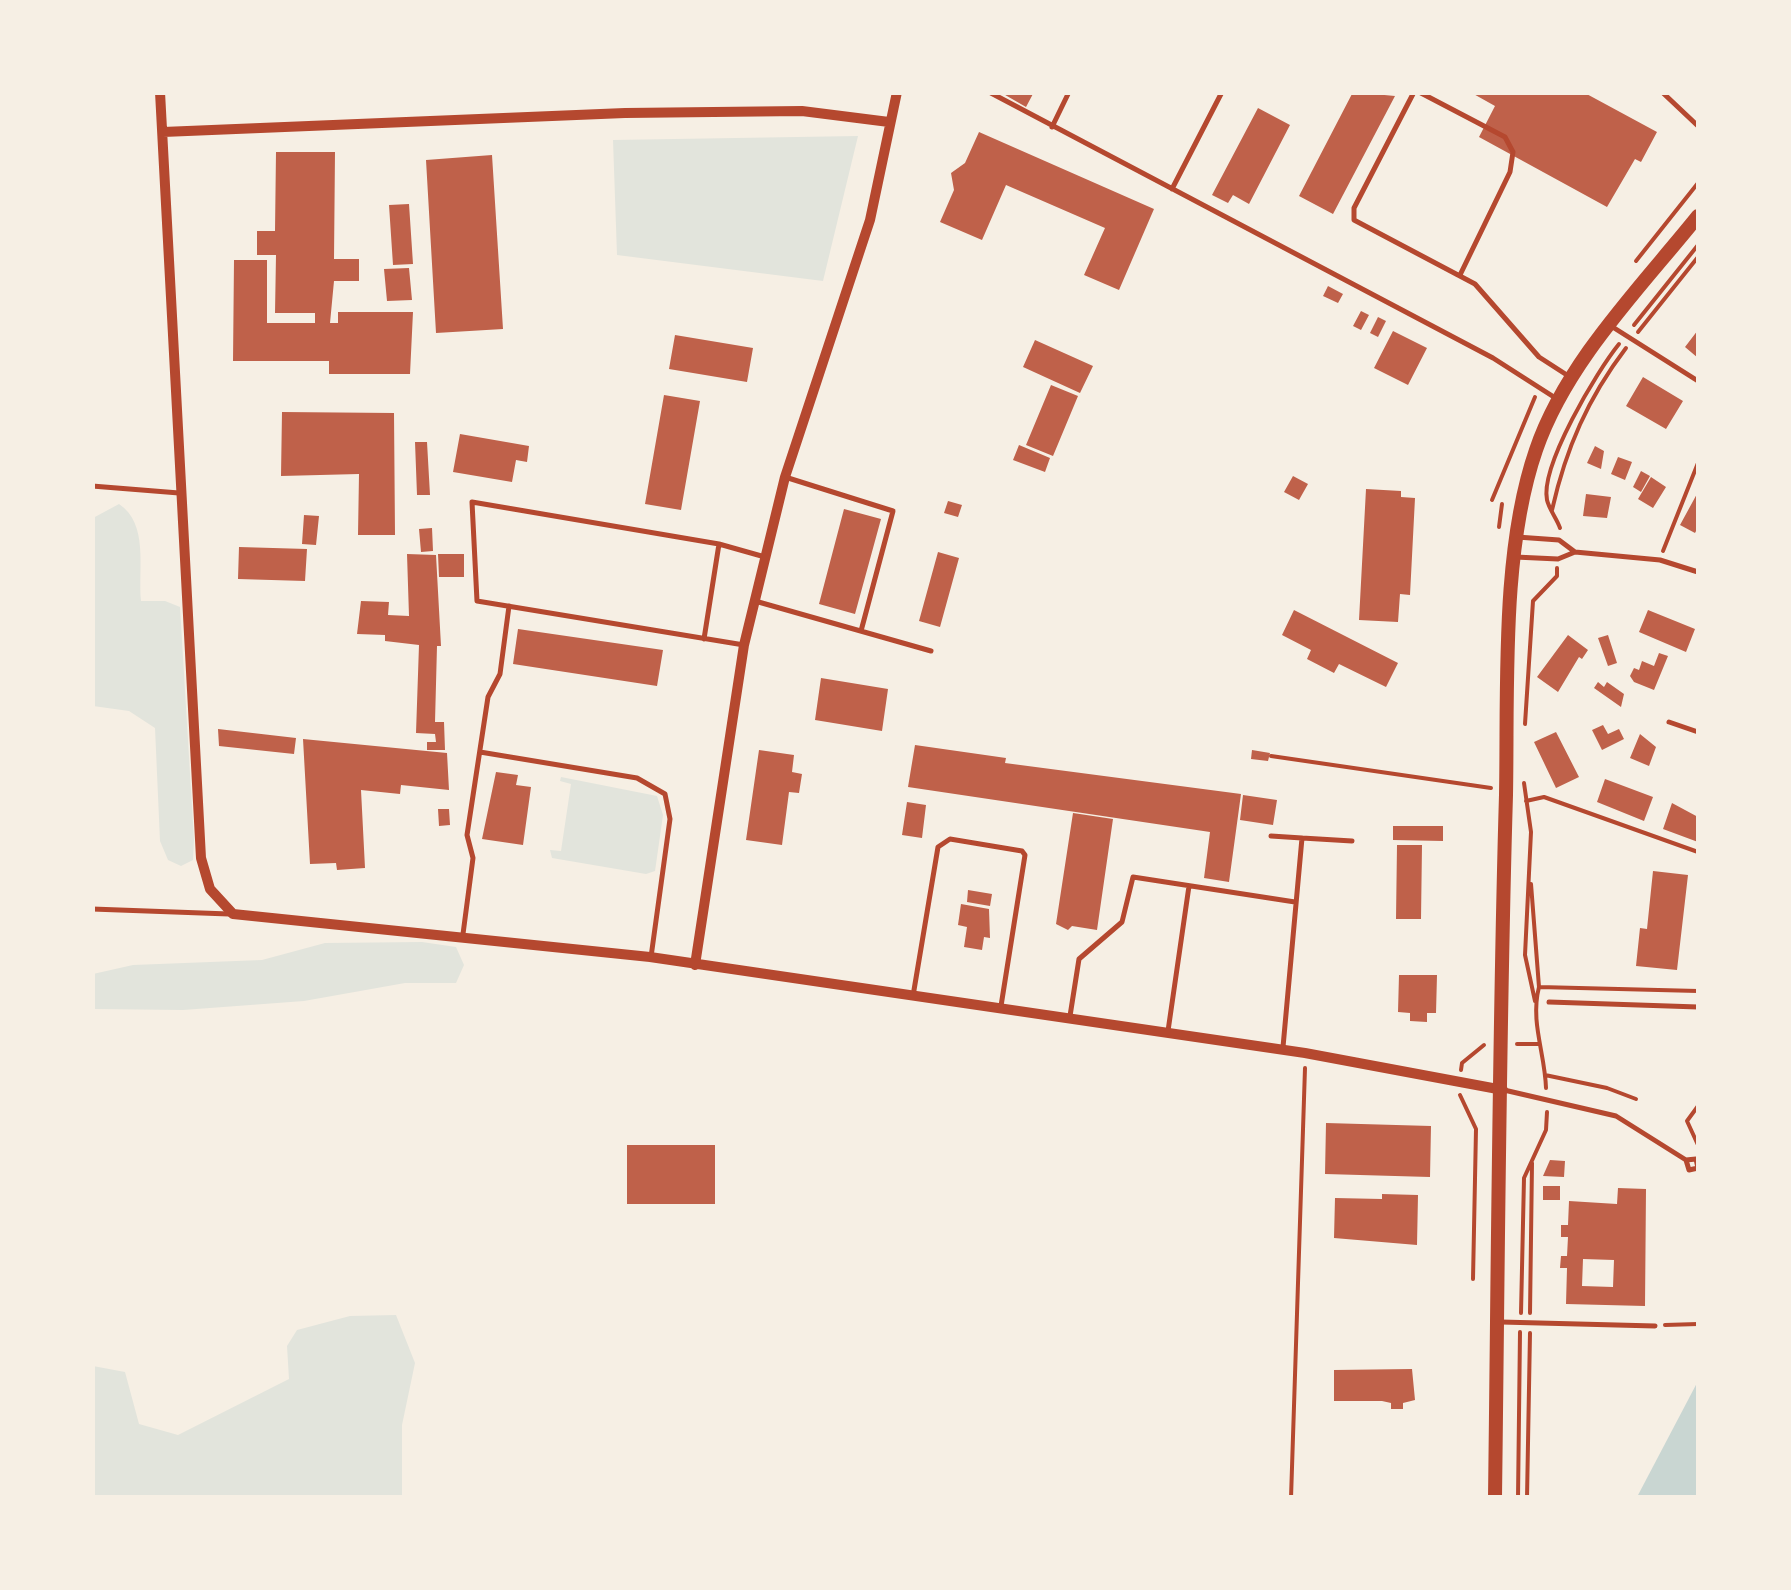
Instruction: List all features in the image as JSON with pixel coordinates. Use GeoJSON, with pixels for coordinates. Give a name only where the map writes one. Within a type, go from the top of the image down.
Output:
{"type":"FeatureCollection","features":[{"type":"Feature","properties":{"kind":"main road"},"geometry":{"type":"LineString","coordinates":[[1495,1498],[1506,790],[1517,537],[1534,454],[1559,400],[1610,326],[1698,216]]}},
{"type":"Feature","properties":{"kind":"street"},"geometry":{"type":"LineString","coordinates":[[160,92],[201,858],[210,889],[233,914],[464,934],[650,957],[1283,1050],[1502,1090]]}},
{"type":"Feature","properties":{"kind":"street"},"geometry":{"type":"LineString","coordinates":[[695,965],[754,601],[785,477],[870,220],[897,92]]}},
{"type":"Feature","properties":{"kind":"street"},"geometry":{"type":"LineString","coordinates":[[162,132],[625,112],[802,111],[889,122]]}},
{"type":"Feature","properties":{"kind":"lane"},"geometry":{"type":"LineString","coordinates":[[988,92],[1493,358],[1559,400]]}},
{"type":"Feature","properties":{"kind":"lane"},"geometry":{"type":"LineString","coordinates":[[1052,126],[1069,92]]}},
{"type":"Feature","properties":{"kind":"lane"},"geometry":{"type":"LineString","coordinates":[[1172,189],[1222,92]]}},
{"type":"Feature","properties":{"kind":"lane"},"geometry":{"type":"LineString","coordinates":[[1460,275],[1510,172],[1514,152],[1505,137],[1416,92],[1353,215],[1357,224],[1475,284],[1539,357],[1572,378]]}},
{"type":"Feature","properties":{"kind":"lane"},"geometry":{"type":"LineString","coordinates":[[1662,92],[1698,126]]}},
{"type":"Feature","properties":{"kind":"lane"},"geometry":{"type":"LineString","coordinates":[[1610,326],[1698,381]]}},
{"type":"Feature","properties":{"kind":"lane"},"geometry":{"type":"LineString","coordinates":[[785,477],[893,511],[861,631]]}},
{"type":"Feature","properties":{"kind":"lane"},"geometry":{"type":"LineString","coordinates":[[92,486],[180,493]]}},
{"type":"Feature","properties":{"kind":"lane"},"geometry":{"type":"LineString","coordinates":[[744,646],[477,600],[472,502],[719,544],[766,558]]}},
{"type":"Feature","properties":{"kind":"lane"},"geometry":{"type":"LineString","coordinates":[[1517,537],[1559,540],[1574,552]]}},
{"type":"Feature","properties":{"kind":"lane"},"geometry":{"type":"LineString","coordinates":[[704,640],[719,544]]}},
{"type":"Feature","properties":{"kind":"lane"},"geometry":{"type":"LineString","coordinates":[[1514,558],[1558,560],[1574,552],[1660,560],[1698,572]]}},
{"type":"Feature","properties":{"kind":"lane"},"geometry":{"type":"LineString","coordinates":[[754,601],[930,650]]}},
{"type":"Feature","properties":{"kind":"lane"},"geometry":{"type":"LineString","coordinates":[[464,934],[473,858],[466,835],[488,696],[500,674],[509,606]]}},
{"type":"Feature","properties":{"kind":"lane"},"geometry":{"type":"LineString","coordinates":[[1669,722],[1698,732]]}},
{"type":"Feature","properties":{"kind":"lane"},"geometry":{"type":"LineString","coordinates":[[480,752],[637,778],[665,794],[670,818],[650,957]]}},
{"type":"Feature","properties":{"kind":"lane"},"geometry":{"type":"LineString","coordinates":[[1271,836],[1352,841]]}},
{"type":"Feature","properties":{"kind":"lane"},"geometry":{"type":"LineString","coordinates":[[1283,1050],[1302,838]]}},
{"type":"Feature","properties":{"kind":"lane"},"geometry":{"type":"LineString","coordinates":[[913,996],[938,847],[950,839],[1022,850],[1025,855],[1001,1009]]}},
{"type":"Feature","properties":{"kind":"lane"},"geometry":{"type":"LineString","coordinates":[[1069,1019],[1079,959],[1122,922],[1134,878],[1295,902]]}},
{"type":"Feature","properties":{"kind":"lane"},"geometry":{"type":"LineString","coordinates":[[1167,1033],[1189,886]]}},
{"type":"Feature","properties":{"kind":"lane"},"geometry":{"type":"LineString","coordinates":[[92,910],[233,914]]}},
{"type":"Feature","properties":{"kind":"lane"},"geometry":{"type":"LineString","coordinates":[[1550,1002],[1698,1007]]}},
{"type":"Feature","properties":{"kind":"lane"},"geometry":{"type":"LineString","coordinates":[[1502,1090],[1616,1116],[1686,1160],[1696,1159],[1698,1168]]}},
{"type":"Feature","properties":{"kind":"lane"},"geometry":{"type":"LineString","coordinates":[[1498,1322],[1655,1326]]}},
{"type":"Feature","properties":{"kind":"path"},"geometry":{"type":"LineString","coordinates":[[1628,339],[1698,244]]}},
{"type":"Feature","properties":{"kind":"path"},"geometry":{"type":"LineString","coordinates":[[1560,527],[1546,498],[1564,437],[1592,380],[1698,258]]}},
{"type":"Feature","properties":{"kind":"path"},"geometry":{"type":"LineString","coordinates":[[1660,560],[1698,463]]}},
{"type":"Feature","properties":{"kind":"path"},"geometry":{"type":"LineString","coordinates":[[1524,729],[1534,601],[1557,576]]}},
{"type":"Feature","properties":{"kind":"path"},"geometry":{"type":"LineString","coordinates":[[1272,756],[1506,790]]}},
{"type":"Feature","properties":{"kind":"path"},"geometry":{"type":"LineString","coordinates":[[1522,765],[1540,987],[1536,1001]]}},
{"type":"Feature","properties":{"kind":"path"},"geometry":{"type":"LineString","coordinates":[[1526,801],[1544,797],[1698,852]]}},
{"type":"Feature","properties":{"kind":"path"},"geometry":{"type":"LineString","coordinates":[[1530,868],[1525,954],[1546,1075],[1546,1130],[1532,1163]]}},
{"type":"Feature","properties":{"kind":"path"},"geometry":{"type":"LineString","coordinates":[[1540,987],[1698,991]]}},
{"type":"Feature","properties":{"kind":"path"},"geometry":{"type":"LineString","coordinates":[[1291,1498],[1305,1054]]}},
{"type":"Feature","properties":{"kind":"path"},"geometry":{"type":"LineString","coordinates":[[1546,1075],[1607,1088],[1636,1100]]}},
{"type":"Feature","properties":{"kind":"path"},"geometry":{"type":"LineString","coordinates":[[1698,1106],[1687,1121],[1698,1145]]}},
{"type":"Feature","properties":{"kind":"path"},"geometry":{"type":"LineString","coordinates":[[1655,1326],[1698,1324]]}},
{"type":"Feature","properties":{"kind":"shaded area"},"geometry":{"type":"Polygon","coordinates":[[[858,136],[823,281],[617,255],[613,140],[858,136]]]}},
{"type":"Feature","properties":{"kind":"shaded area"},"geometry":{"type":"Polygon","coordinates":[[[119,504],[135,523],[138,535],[141,601],[165,601],[180,607],[194,840],[193,860],[181,866],[168,860],[160,841],[155,728],[129,711],[93,706],[93,518],[119,504]]]}},
{"type":"Feature","properties":{"kind":"shaded area"},"geometry":{"type":"Polygon","coordinates":[[[561,777],[657,796],[663,815],[655,871],[646,874],[552,858],[550,850],[561,851],[571,784],[560,781],[561,777]]]}},
{"type":"Feature","properties":{"kind":"shaded area"},"geometry":{"type":"Polygon","coordinates":[[[422,942],[456,947],[464,965],[456,983],[405,983],[304,1001],[183,1010],[93,1009],[93,974],[133,965],[262,960],[325,943],[422,942]]]}},
{"type":"Feature","properties":{"kind":"shaded area"},"geometry":{"type":"Polygon","coordinates":[[[396,1315],[415,1363],[402,1425],[402,1497],[93,1497],[93,1366],[125,1372],[139,1424],[178,1435],[289,1379],[287,1346],[297,1330],[350,1316],[396,1315]]]}},
{"type":"Feature","properties":{"kind":"shaded area"},"geometry":{"type":"Polygon","coordinates":[[[1698,1381],[1698,1497],[1637,1497],[1698,1381]]]}},
{"type":"Feature","properties":{"kind":"building"},"geometry":{"type":"Polygon","coordinates":[[[1000,92],[1034,92],[1026,107],[1000,92]]]}},
{"type":"Feature","properties":{"kind":"building"},"geometry":{"type":"Polygon","coordinates":[[[1353,92],[1395,96],[1333,214],[1299,196],[1353,92]]]}},
{"type":"Feature","properties":{"kind":"building"},"geometry":{"type":"Polygon","coordinates":[[[1470,92],[1583,92],[1657,132],[1641,162],[1635,159],[1607,207],[1479,137],[1495,106],[1470,92]]]}},
{"type":"Feature","properties":{"kind":"building"},"geometry":{"type":"Polygon","coordinates":[[[1258,108],[1290,125],[1249,204],[1233,195],[1228,203],[1212,195],[1258,108]]]}},
{"type":"Feature","properties":{"kind":"building"},"geometry":{"type":"Polygon","coordinates":[[[979,132],[1154,209],[1119,290],[1084,275],[1105,228],[1006,185],[982,240],[940,222],[954,190],[951,173],[965,163],[979,132]]]}},
{"type":"Feature","properties":{"kind":"building"},"geometry":{"type":"Polygon","coordinates":[[[276,152],[335,152],[334,259],[359,259],[359,281],[334,281],[330,323],[338,323],[338,312],[413,312],[410,374],[329,374],[329,361],[233,361],[234,260],[267,260],[267,323],[315,323],[315,313],[275,313],[276,255],[257,255],[257,231],[275,231],[276,152]]]}},
{"type":"Feature","properties":{"kind":"building"},"geometry":{"type":"Polygon","coordinates":[[[492,155],[503,329],[436,333],[426,160],[492,155]]]}},
{"type":"Feature","properties":{"kind":"building"},"geometry":{"type":"Polygon","coordinates":[[[409,204],[413,264],[393,265],[389,205],[409,204]]]}},
{"type":"Feature","properties":{"kind":"building"},"geometry":{"type":"Polygon","coordinates":[[[409,268],[412,300],[387,301],[384,269],[409,268]]]}},
{"type":"Feature","properties":{"kind":"building"},"geometry":{"type":"Polygon","coordinates":[[[1328,286],[1343,294],[1338,303],[1323,296],[1328,286]]]}},
{"type":"Feature","properties":{"kind":"building"},"geometry":{"type":"Polygon","coordinates":[[[1361,311],[1369,315],[1361,330],[1353,326],[1361,311]]]}},
{"type":"Feature","properties":{"kind":"building"},"geometry":{"type":"Polygon","coordinates":[[[1378,317],[1386,321],[1378,337],[1370,333],[1378,317]]]}},
{"type":"Feature","properties":{"kind":"building"},"geometry":{"type":"Polygon","coordinates":[[[1698,330],[1698,358],[1685,347],[1698,330]]]}},
{"type":"Feature","properties":{"kind":"building"},"geometry":{"type":"Polygon","coordinates":[[[1393,331],[1427,348],[1408,385],[1374,368],[1393,331]]]}},
{"type":"Feature","properties":{"kind":"building"},"geometry":{"type":"Polygon","coordinates":[[[675,335],[753,348],[747,382],[669,369],[675,335]]]}},
{"type":"Feature","properties":{"kind":"building"},"geometry":{"type":"Polygon","coordinates":[[[1035,340],[1093,366],[1080,393],[1023,367],[1035,340]]]}},
{"type":"Feature","properties":{"kind":"building"},"geometry":{"type":"Polygon","coordinates":[[[1643,377],[1683,401],[1666,429],[1626,406],[1643,377]]]}},
{"type":"Feature","properties":{"kind":"building"},"geometry":{"type":"Polygon","coordinates":[[[1051,385],[1078,396],[1053,456],[1026,445],[1051,385]]]}},
{"type":"Feature","properties":{"kind":"building"},"geometry":{"type":"Polygon","coordinates":[[[664,395],[700,401],[681,510],[645,504],[664,395]]]}},
{"type":"Feature","properties":{"kind":"building"},"geometry":{"type":"Polygon","coordinates":[[[282,412],[394,413],[395,535],[358,535],[359,474],[281,476],[282,412]]]}},
{"type":"Feature","properties":{"kind":"building"},"geometry":{"type":"Polygon","coordinates":[[[460,434],[529,446],[527,462],[516,460],[512,482],[453,472],[460,434]]]}},
{"type":"Feature","properties":{"kind":"building"},"geometry":{"type":"Polygon","coordinates":[[[415,442],[427,442],[430,495],[417,495],[415,442]]]}},
{"type":"Feature","properties":{"kind":"building"},"geometry":{"type":"Polygon","coordinates":[[[1019,445],[1050,458],[1045,472],[1013,460],[1019,445]]]}},
{"type":"Feature","properties":{"kind":"building"},"geometry":{"type":"Polygon","coordinates":[[[1595,446],[1604,451],[1601,469],[1587,463],[1595,446]]]}},
{"type":"Feature","properties":{"kind":"building"},"geometry":{"type":"Polygon","coordinates":[[[1618,457],[1632,462],[1625,480],[1611,474],[1618,457]]]}},
{"type":"Feature","properties":{"kind":"building"},"geometry":{"type":"Polygon","coordinates":[[[1641,471],[1650,476],[1641,492],[1633,487],[1641,471]]]}},
{"type":"Feature","properties":{"kind":"building"},"geometry":{"type":"Polygon","coordinates":[[[1293,476],[1308,484],[1299,500],[1284,492],[1293,476]]]}},
{"type":"Feature","properties":{"kind":"building"},"geometry":{"type":"Polygon","coordinates":[[[1651,477],[1666,487],[1653,508],[1638,499],[1651,477]]]}},
{"type":"Feature","properties":{"kind":"building"},"geometry":{"type":"Polygon","coordinates":[[[1366,489],[1401,491],[1401,497],[1415,498],[1410,595],[1400,594],[1398,622],[1359,620],[1366,489]]]}},
{"type":"Feature","properties":{"kind":"building"},"geometry":{"type":"Polygon","coordinates":[[[1698,492],[1698,527],[1695,533],[1680,525],[1698,492]]]}},
{"type":"Feature","properties":{"kind":"building"},"geometry":{"type":"Polygon","coordinates":[[[1586,494],[1611,497],[1607,518],[1583,516],[1586,494]]]}},
{"type":"Feature","properties":{"kind":"building"},"geometry":{"type":"Polygon","coordinates":[[[948,501],[962,505],[958,517],[944,513],[948,501]]]}},
{"type":"Feature","properties":{"kind":"building"},"geometry":{"type":"Polygon","coordinates":[[[844,509],[881,519],[855,614],[819,604],[844,509]]]}},
{"type":"Feature","properties":{"kind":"building"},"geometry":{"type":"Polygon","coordinates":[[[304,515],[319,516],[316,545],[302,544],[304,515]]]}},
{"type":"Feature","properties":{"kind":"building"},"geometry":{"type":"Polygon","coordinates":[[[432,528],[433,551],[421,552],[419,529],[432,528]]]}},
{"type":"Feature","properties":{"kind":"building"},"geometry":{"type":"Polygon","coordinates":[[[239,547],[307,549],[305,581],[238,579],[239,547]]]}},
{"type":"Feature","properties":{"kind":"building"},"geometry":{"type":"Polygon","coordinates":[[[938,552],[959,558],[940,627],[919,621],[938,552]]]}},
{"type":"Feature","properties":{"kind":"building"},"geometry":{"type":"Polygon","coordinates":[[[407,554],[436,555],[441,646],[437,646],[435,722],[444,722],[445,750],[427,750],[427,742],[436,742],[435,734],[416,733],[419,645],[385,641],[385,635],[357,634],[361,601],[389,602],[388,615],[409,616],[407,554]]]}},
{"type":"Feature","properties":{"kind":"building"},"geometry":{"type":"Polygon","coordinates":[[[438,554],[464,554],[464,577],[439,577],[438,554]]]}},
{"type":"Feature","properties":{"kind":"building"},"geometry":{"type":"Polygon","coordinates":[[[1294,610],[1398,663],[1386,687],[1339,664],[1334,673],[1307,659],[1311,650],[1282,635],[1294,610]]]}},
{"type":"Feature","properties":{"kind":"building"},"geometry":{"type":"Polygon","coordinates":[[[1648,610],[1695,629],[1686,652],[1639,632],[1648,610]]]}},
{"type":"Feature","properties":{"kind":"building"},"geometry":{"type":"Polygon","coordinates":[[[518,629],[663,650],[657,686],[513,664],[518,629]]]}},
{"type":"Feature","properties":{"kind":"building"},"geometry":{"type":"Polygon","coordinates":[[[1568,635],[1588,650],[1582,659],[1579,657],[1558,692],[1537,677],[1568,635]]]}},
{"type":"Feature","properties":{"kind":"building"},"geometry":{"type":"Polygon","coordinates":[[[1608,635],[1617,663],[1608,666],[1598,638],[1608,635]]]}},
{"type":"Feature","properties":{"kind":"building"},"geometry":{"type":"Polygon","coordinates":[[[1659,653],[1668,656],[1654,690],[1634,682],[1630,676],[1634,668],[1639,670],[1642,661],[1654,666],[1659,653]]]}},
{"type":"Feature","properties":{"kind":"building"},"geometry":{"type":"Polygon","coordinates":[[[821,678],[888,689],[882,731],[815,720],[821,678]]]}},
{"type":"Feature","properties":{"kind":"building"},"geometry":{"type":"Polygon","coordinates":[[[1598,682],[1604,687],[1607,682],[1624,694],[1621,707],[1594,688],[1598,682]]]}},
{"type":"Feature","properties":{"kind":"building"},"geometry":{"type":"Polygon","coordinates":[[[1603,725],[1608,734],[1619,729],[1624,739],[1602,750],[1592,730],[1603,725]]]}},
{"type":"Feature","properties":{"kind":"building"},"geometry":{"type":"Polygon","coordinates":[[[218,729],[296,738],[294,754],[219,746],[218,729]]]}},
{"type":"Feature","properties":{"kind":"building"},"geometry":{"type":"Polygon","coordinates":[[[1556,732],[1579,777],[1556,788],[1534,742],[1556,732]]]}},
{"type":"Feature","properties":{"kind":"building"},"geometry":{"type":"Polygon","coordinates":[[[1640,734],[1656,747],[1649,766],[1630,758],[1640,734]]]}},
{"type":"Feature","properties":{"kind":"building"},"geometry":{"type":"Polygon","coordinates":[[[303,739],[447,753],[449,790],[401,785],[400,794],[361,790],[365,868],[337,870],[336,863],[310,864],[303,739]]]}},
{"type":"Feature","properties":{"kind":"building"},"geometry":{"type":"Polygon","coordinates":[[[915,745],[1006,758],[1005,763],[1241,794],[1229,882],[1204,878],[1210,832],[908,787],[915,745]]]}},
{"type":"Feature","properties":{"kind":"building"},"geometry":{"type":"Polygon","coordinates":[[[759,750],[794,755],[792,772],[802,774],[799,793],[789,792],[782,845],[746,840],[759,750]]]}},
{"type":"Feature","properties":{"kind":"building"},"geometry":{"type":"Polygon","coordinates":[[[1252,750],[1270,753],[1268,761],[1251,759],[1252,750]]]}},
{"type":"Feature","properties":{"kind":"building"},"geometry":{"type":"Polygon","coordinates":[[[496,772],[518,775],[516,785],[531,787],[523,845],[482,839],[496,772]]]}},
{"type":"Feature","properties":{"kind":"building"},"geometry":{"type":"Polygon","coordinates":[[[1605,779],[1653,797],[1644,821],[1597,802],[1605,779]]]}},
{"type":"Feature","properties":{"kind":"building"},"geometry":{"type":"Polygon","coordinates":[[[1243,795],[1277,800],[1273,825],[1240,820],[1243,795]]]}},
{"type":"Feature","properties":{"kind":"building"},"geometry":{"type":"Polygon","coordinates":[[[907,802],[926,805],[922,838],[902,835],[907,802]]]}},
{"type":"Feature","properties":{"kind":"building"},"geometry":{"type":"Polygon","coordinates":[[[1672,803],[1698,817],[1698,842],[1663,829],[1672,803]]]}},
{"type":"Feature","properties":{"kind":"building"},"geometry":{"type":"Polygon","coordinates":[[[438,809],[449,809],[450,825],[439,826],[438,809]]]}},
{"type":"Feature","properties":{"kind":"building"},"geometry":{"type":"Polygon","coordinates":[[[1073,813],[1113,819],[1097,930],[1072,926],[1068,930],[1056,924],[1073,813]]]}},
{"type":"Feature","properties":{"kind":"building"},"geometry":{"type":"Polygon","coordinates":[[[1393,826],[1443,826],[1443,841],[1393,840],[1393,826]]]}},
{"type":"Feature","properties":{"kind":"building"},"geometry":{"type":"Polygon","coordinates":[[[1397,845],[1422,845],[1421,919],[1396,919],[1397,845]]]}},
{"type":"Feature","properties":{"kind":"building"},"geometry":{"type":"Polygon","coordinates":[[[1653,871],[1688,875],[1677,970],[1636,966],[1640,928],[1647,929],[1653,871]]]}},
{"type":"Feature","properties":{"kind":"building"},"geometry":{"type":"Polygon","coordinates":[[[968,890],[992,894],[990,906],[967,902],[968,890]]]}},
{"type":"Feature","properties":{"kind":"building"},"geometry":{"type":"Polygon","coordinates":[[[961,904],[989,909],[990,938],[984,937],[982,950],[964,947],[967,927],[958,925],[961,904]]]}},
{"type":"Feature","properties":{"kind":"building"},"geometry":{"type":"Polygon","coordinates":[[[1399,975],[1437,975],[1436,1013],[1427,1013],[1427,1022],[1410,1021],[1410,1013],[1398,1012],[1399,975]]]}},
{"type":"Feature","properties":{"kind":"building"},"geometry":{"type":"Polygon","coordinates":[[[1326,1123],[1431,1126],[1430,1177],[1325,1174],[1326,1123]]]}},
{"type":"Feature","properties":{"kind":"building"},"geometry":{"type":"Polygon","coordinates":[[[627,1145],[715,1145],[715,1204],[627,1204],[627,1145]]]}},
{"type":"Feature","properties":{"kind":"building"},"geometry":{"type":"Polygon","coordinates":[[[1550,1160],[1565,1161],[1564,1177],[1543,1176],[1550,1160]]]}},
{"type":"Feature","properties":{"kind":"building"},"geometry":{"type":"Polygon","coordinates":[[[1543,1186],[1560,1186],[1560,1200],[1543,1200],[1543,1186]]]}},
{"type":"Feature","properties":{"kind":"building"},"geometry":{"type":"Polygon","coordinates":[[[1618,1188],[1646,1189],[1645,1306],[1566,1304],[1567,1268],[1560,1268],[1561,1256],[1567,1256],[1568,1237],[1561,1237],[1561,1225],[1568,1225],[1569,1201],[1617,1204],[1618,1188]],[[1583,1259],[1582,1286],[1613,1287],[1614,1260],[1583,1259]]]}},
{"type":"Feature","properties":{"kind":"building"},"geometry":{"type":"Polygon","coordinates":[[[1382,1194],[1418,1195],[1417,1245],[1334,1238],[1335,1198],[1382,1199],[1382,1194]]]}},
{"type":"Feature","properties":{"kind":"building"},"geometry":{"type":"Polygon","coordinates":[[[1412,1369],[1415,1400],[1403,1403],[1403,1409],[1391,1409],[1391,1403],[1382,1401],[1334,1401],[1334,1370],[1412,1369]]]}}]}
